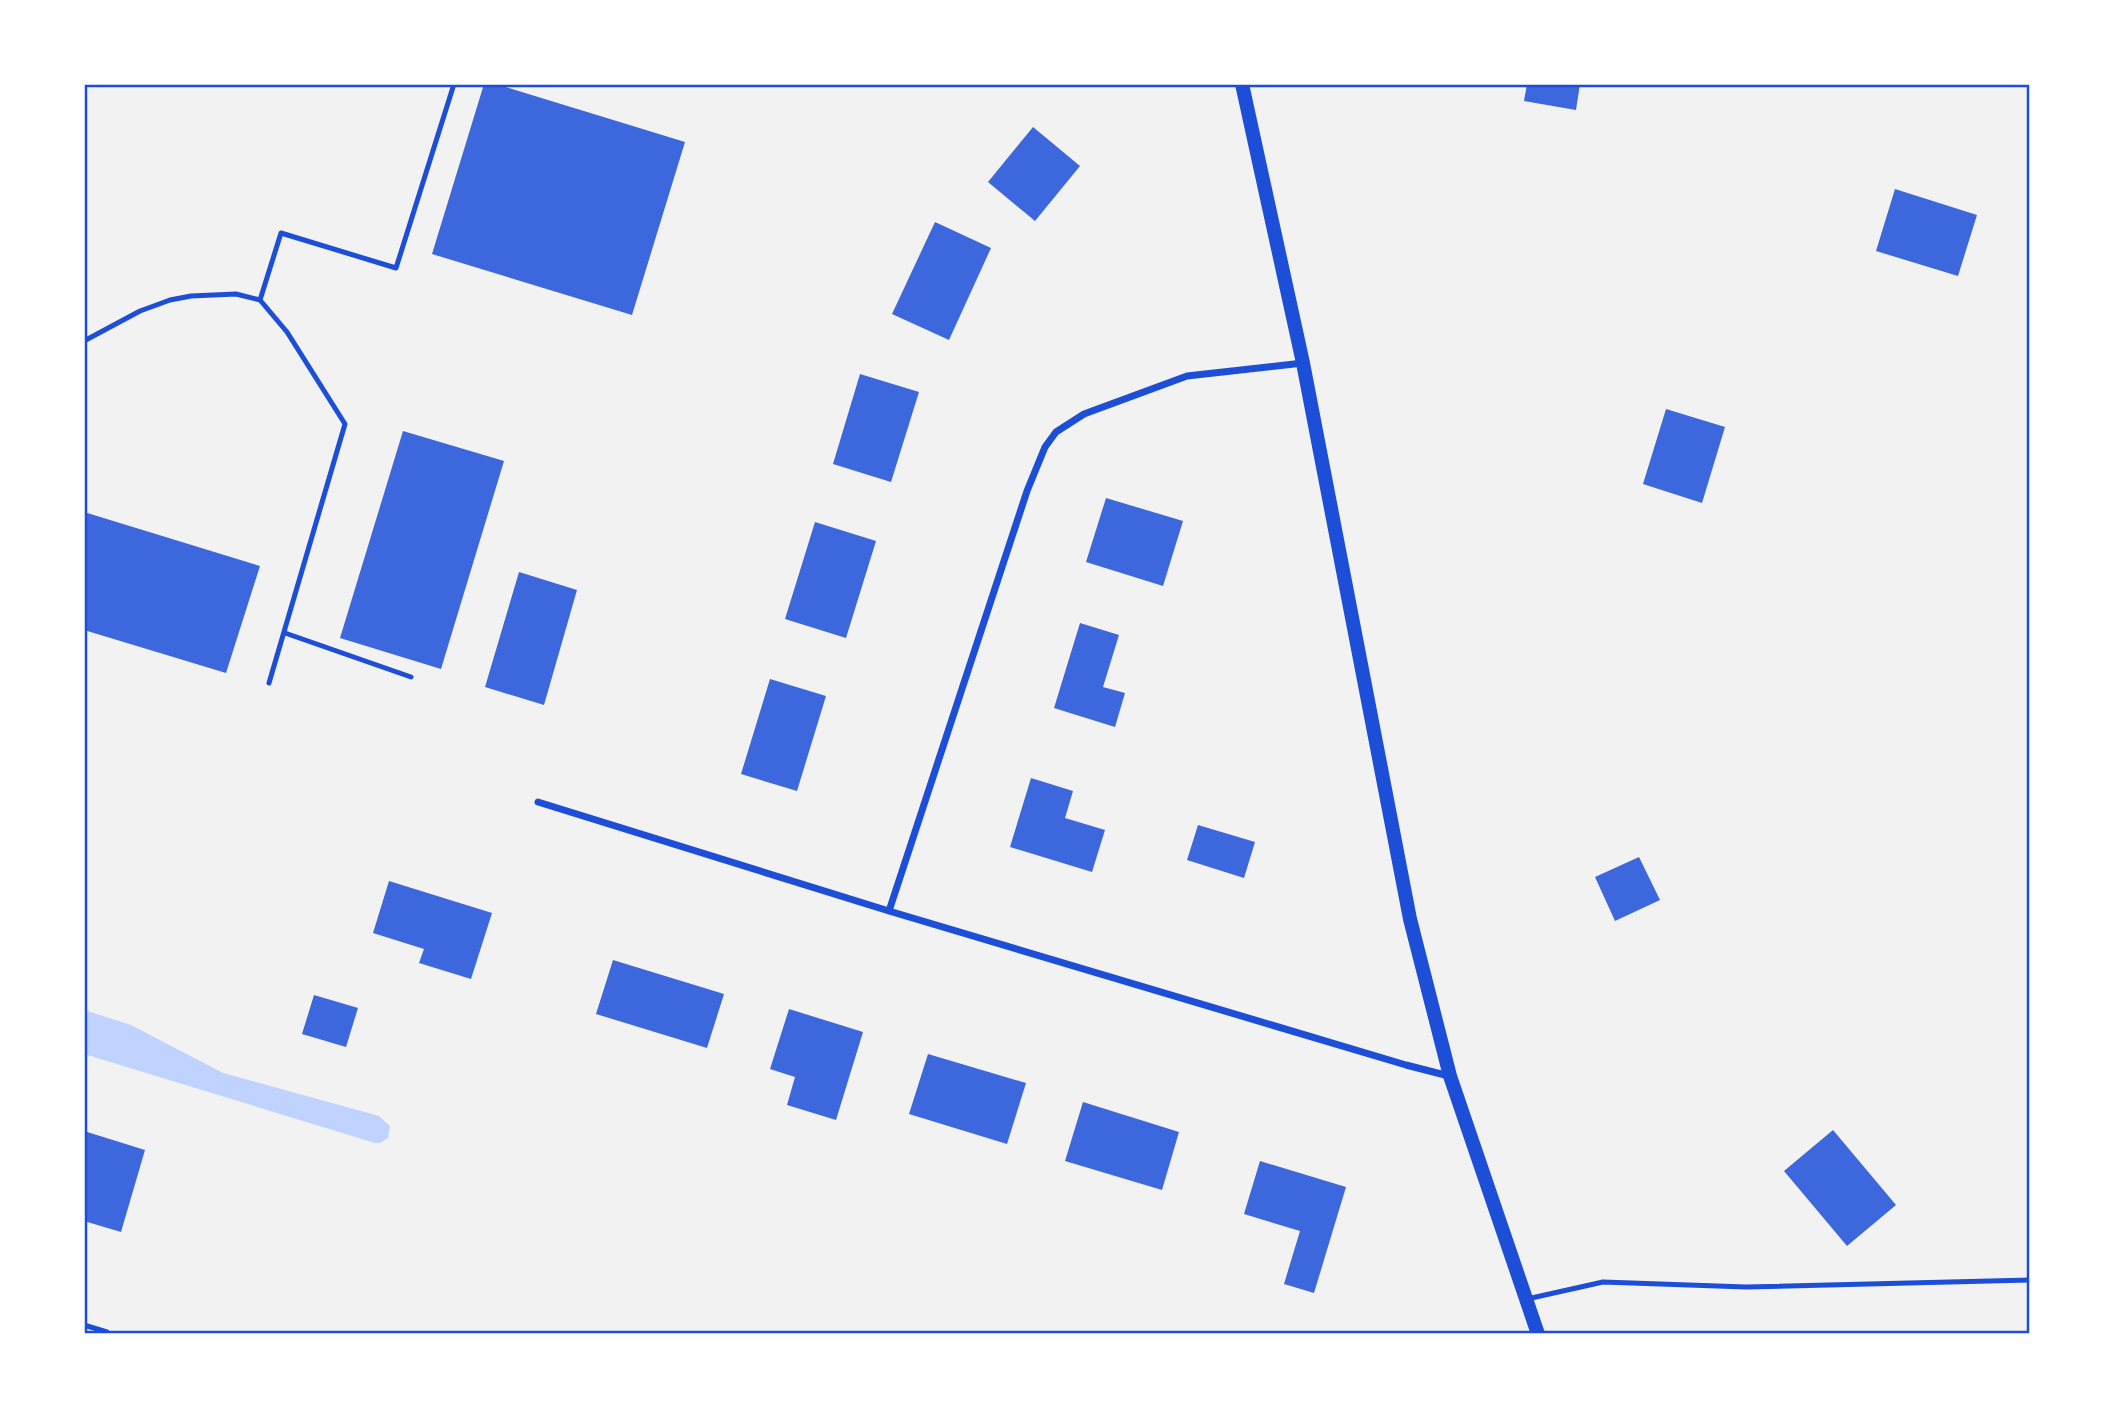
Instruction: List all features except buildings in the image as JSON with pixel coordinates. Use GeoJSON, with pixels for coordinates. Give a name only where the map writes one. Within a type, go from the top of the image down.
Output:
{"type":"FeatureCollection","features":[{"type":"Feature","properties":{"kind":"main road"},"geometry":{"type":"LineString","coordinates":[[1242,84],[1303,363],[1410,919],[1450,1076],[1538,1334]]}},
{"type":"Feature","properties":{"kind":"street"},"geometry":{"type":"LineString","coordinates":[[890,911],[1027,491],[1045,447],[1056,432],[1084,414],[1187,376],[1303,363]]}},
{"type":"Feature","properties":{"kind":"street"},"geometry":{"type":"LineString","coordinates":[[538,802],[890,911],[1450,1076]]}},
{"type":"Feature","properties":{"kind":"lane"},"geometry":{"type":"LineString","coordinates":[[260,300],[281,233],[396,268],[454,84]]}},
{"type":"Feature","properties":{"kind":"lane"},"geometry":{"type":"LineString","coordinates":[[84,341],[140,311],[170,300],[191,296],[236,295],[260,300],[287,331],[345,424],[269,683]]}},
{"type":"Feature","properties":{"kind":"lane"},"geometry":{"type":"LineString","coordinates":[[285,634],[411,677]]}},
{"type":"Feature","properties":{"kind":"lane"},"geometry":{"type":"LineString","coordinates":[[1527,1299],[1603,1282],[1746,1287],[2030,1280]]}},
{"type":"Feature","properties":{"kind":"lane"},"geometry":{"type":"LineString","coordinates":[[84,1325],[107,1334]]}},
{"type":"Feature","properties":{"kind":"water"},"geometry":{"type":"Polygon","coordinates":[[[84,1010],[131,1025],[223,1073],[379,1116],[390,1126],[388,1138],[375,1143],[84,1054],[84,1010]]]}}]}
